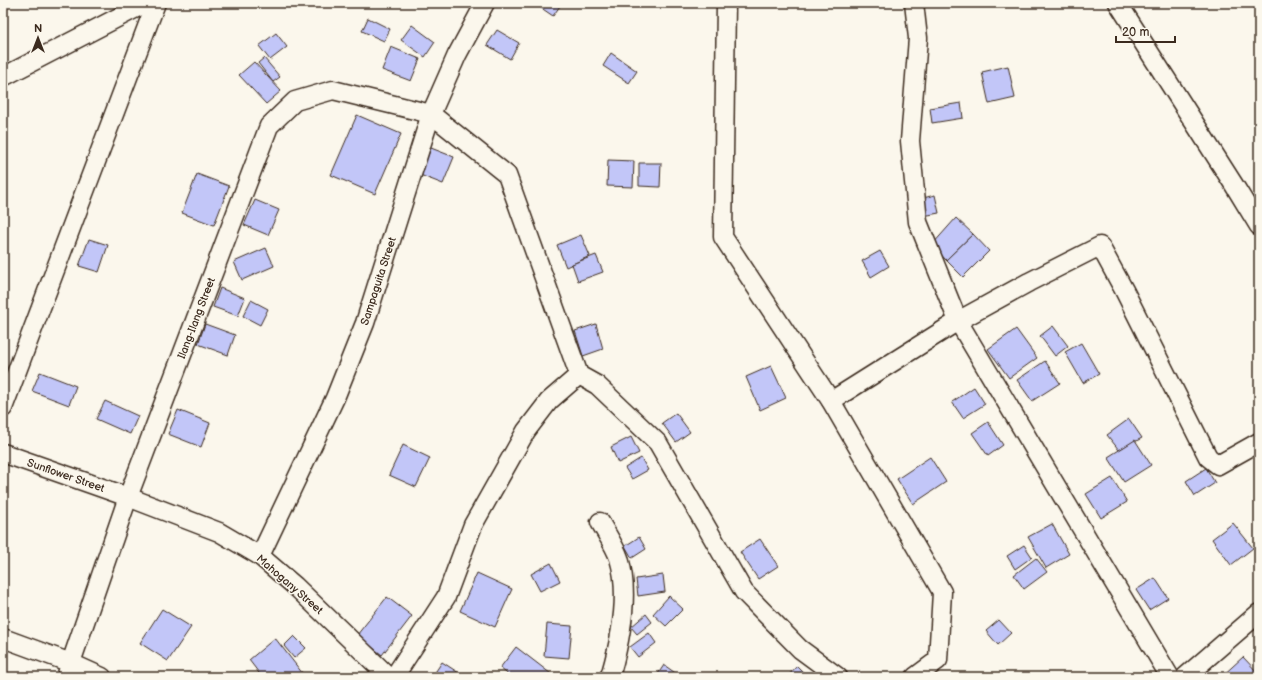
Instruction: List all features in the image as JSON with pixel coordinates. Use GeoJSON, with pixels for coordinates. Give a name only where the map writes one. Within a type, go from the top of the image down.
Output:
{"type":"FeatureCollection","features":[{"type":"Feature","properties":{"kind":"street"},"geometry":{"type":"LineString","coordinates":[[3,77],[146,3]]}},
{"type":"Feature","properties":{"kind":"street"},"geometry":{"type":"LineString","coordinates":[[3,408],[156,3]]}},
{"type":"Feature","properties":{"kind":"street","name":"Sampaguita Street"},"geometry":{"type":"LineString","coordinates":[[260,556],[335,398],[365,324],[431,114],[457,55],[485,3]]}},
{"type":"Feature","properties":{"kind":"street"},"geometry":{"type":"LineString","coordinates":[[726,3],[724,237],[831,401],[942,592],[938,660],[915,677]]}},
{"type":"Feature","properties":{"kind":"street"},"geometry":{"type":"LineString","coordinates":[[914,3],[918,38],[910,141],[918,222],[958,321],[1170,677]]}},
{"type":"Feature","properties":{"kind":"street"},"geometry":{"type":"LineString","coordinates":[[1118,3],[1259,226]]}},
{"type":"Feature","properties":{"kind":"street","name":"Ilang-Ilang Street"},"geometry":{"type":"LineString","coordinates":[[68,670],[128,497],[269,126],[295,101],[333,90],[431,114]]}},
{"type":"Feature","properties":{"kind":"street"},"geometry":{"type":"LineString","coordinates":[[431,114],[507,175],[579,375],[597,385],[658,443],[744,592],[800,649],[838,677]]}},
{"type":"Feature","properties":{"kind":"street"},"geometry":{"type":"LineString","coordinates":[[831,401],[958,321],[1029,282],[1100,246],[1124,290],[1208,458],[1218,465],[1259,442]]}},
{"type":"Feature","properties":{"kind":"street"},"geometry":{"type":"LineString","coordinates":[[394,677],[446,597],[473,526],[526,431],[549,402],[579,375]]}},
{"type":"Feature","properties":{"kind":"street","name":"Sunflower Street"},"geometry":{"type":"LineString","coordinates":[[3,453],[128,497]]}},
{"type":"Feature","properties":{"kind":"street","name":"Mahogany Street"},"geometry":{"type":"LineString","coordinates":[[128,497],[218,532],[260,556],[295,586],[390,677]]}},
{"type":"Feature","properties":{"kind":"street"},"geometry":{"type":"LineString","coordinates":[[600,522],[619,557],[624,591],[619,646],[612,676]]}},
{"type":"Feature","properties":{"kind":"street"},"geometry":{"type":"LineString","coordinates":[[1185,677],[1259,614]]}},
{"type":"Feature","properties":{"kind":"street"},"geometry":{"type":"LineString","coordinates":[[3,638],[68,670],[102,677]]}},
{"type":"Feature","properties":{"kind":"building"},"geometry":{"type":"Polygon","coordinates":[[[534,3],[562,3],[553,16],[534,3]]]}},
{"type":"Feature","properties":{"kind":"building"},"geometry":{"type":"Polygon","coordinates":[[[368,18],[390,29],[384,41],[362,31],[368,18]]]}},
{"type":"Feature","properties":{"kind":"building"},"geometry":{"type":"Polygon","coordinates":[[[412,25],[435,42],[425,57],[401,40],[412,25]]]}},
{"type":"Feature","properties":{"kind":"building"},"geometry":{"type":"Polygon","coordinates":[[[497,30],[519,43],[510,59],[487,45],[497,30]]]}},
{"type":"Feature","properties":{"kind":"building"},"geometry":{"type":"Polygon","coordinates":[[[276,33],[287,47],[270,60],[259,46],[276,33]]]}},
{"type":"Feature","properties":{"kind":"building"},"geometry":{"type":"Polygon","coordinates":[[[391,47],[420,59],[411,81],[382,70],[391,47]]]}},
{"type":"Feature","properties":{"kind":"building"},"geometry":{"type":"Polygon","coordinates":[[[611,53],[637,71],[629,83],[603,66],[611,53]]]}},
{"type":"Feature","properties":{"kind":"building"},"geometry":{"type":"Polygon","coordinates":[[[264,58],[280,77],[273,82],[258,63],[264,58]]]}},
{"type":"Feature","properties":{"kind":"building"},"geometry":{"type":"Polygon","coordinates":[[[254,62],[281,91],[266,104],[239,75],[254,62]]]}},
{"type":"Feature","properties":{"kind":"building"},"geometry":{"type":"Polygon","coordinates":[[[1008,66],[1015,98],[989,104],[982,72],[1008,66]]]}},
{"type":"Feature","properties":{"kind":"building"},"geometry":{"type":"Polygon","coordinates":[[[961,103],[963,118],[932,123],[930,108],[961,103]]]}},
{"type":"Feature","properties":{"kind":"building"},"geometry":{"type":"Polygon","coordinates":[[[357,115],[401,134],[375,194],[331,175],[357,115]]]}},
{"type":"Feature","properties":{"kind":"building"},"geometry":{"type":"Polygon","coordinates":[[[431,148],[454,157],[443,184],[420,175],[431,148]]]}},
{"type":"Feature","properties":{"kind":"building"},"geometry":{"type":"Polygon","coordinates":[[[608,160],[634,161],[633,187],[607,186],[608,160]]]}},
{"type":"Feature","properties":{"kind":"building"},"geometry":{"type":"Polygon","coordinates":[[[639,163],[661,163],[660,187],[639,186],[639,163]]]}},
{"type":"Feature","properties":{"kind":"building"},"geometry":{"type":"Polygon","coordinates":[[[197,174],[229,186],[214,225],[182,213],[197,174]]]}},
{"type":"Feature","properties":{"kind":"building"},"geometry":{"type":"Polygon","coordinates":[[[935,195],[939,213],[923,216],[919,199],[935,195]]]}},
{"type":"Feature","properties":{"kind":"building"},"geometry":{"type":"Polygon","coordinates":[[[255,200],[279,210],[268,235],[244,225],[255,200]]]}},
{"type":"Feature","properties":{"kind":"building"},"geometry":{"type":"Polygon","coordinates":[[[956,218],[973,234],[946,260],[932,245],[956,218]]]}},
{"type":"Feature","properties":{"kind":"building"},"geometry":{"type":"Polygon","coordinates":[[[973,234],[989,251],[963,277],[946,260],[973,234]]]}},
{"type":"Feature","properties":{"kind":"building"},"geometry":{"type":"Polygon","coordinates":[[[581,235],[590,256],[566,267],[557,245],[581,235]]]}},
{"type":"Feature","properties":{"kind":"building"},"geometry":{"type":"Polygon","coordinates":[[[89,239],[108,245],[99,272],[79,266],[89,239]]]}},
{"type":"Feature","properties":{"kind":"building"},"geometry":{"type":"Polygon","coordinates":[[[266,248],[274,266],[242,280],[234,262],[266,248]]]}},
{"type":"Feature","properties":{"kind":"building"},"geometry":{"type":"Polygon","coordinates":[[[880,251],[889,266],[871,277],[862,261],[880,251]]]}},
{"type":"Feature","properties":{"kind":"building"},"geometry":{"type":"Polygon","coordinates":[[[596,255],[603,272],[578,281],[572,264],[596,255]]]}},
{"type":"Feature","properties":{"kind":"building"},"geometry":{"type":"Polygon","coordinates":[[[220,288],[245,298],[238,316],[213,307],[220,288]]]}},
{"type":"Feature","properties":{"kind":"building"},"geometry":{"type":"Polygon","coordinates":[[[251,300],[268,309],[260,325],[243,316],[251,300]]]}},
{"type":"Feature","properties":{"kind":"building"},"geometry":{"type":"Polygon","coordinates":[[[205,324],[235,335],[228,355],[198,344],[205,324]]]}},
{"type":"Feature","properties":{"kind":"building"},"geometry":{"type":"Polygon","coordinates":[[[596,324],[603,349],[583,356],[575,331],[596,324]]]}},
{"type":"Feature","properties":{"kind":"building"},"geometry":{"type":"Polygon","coordinates":[[[1053,326],[1068,346],[1055,356],[1040,336],[1053,326]]]}},
{"type":"Feature","properties":{"kind":"building"},"geometry":{"type":"Polygon","coordinates":[[[1016,329],[1037,358],[1009,378],[988,349],[1016,329]]]}},
{"type":"Feature","properties":{"kind":"building"},"geometry":{"type":"Polygon","coordinates":[[[1081,343],[1099,374],[1083,383],[1065,352],[1081,343]]]}},
{"type":"Feature","properties":{"kind":"building"},"geometry":{"type":"Polygon","coordinates":[[[1045,361],[1060,383],[1032,401],[1017,380],[1045,361]]]}},
{"type":"Feature","properties":{"kind":"building"},"geometry":{"type":"Polygon","coordinates":[[[771,366],[786,398],[760,410],[746,377],[771,366]]]}},
{"type":"Feature","properties":{"kind":"building"},"geometry":{"type":"Polygon","coordinates":[[[40,372],[76,386],[69,405],[32,391],[40,372]]]}},
{"type":"Feature","properties":{"kind":"building"},"geometry":{"type":"Polygon","coordinates":[[[974,387],[985,404],[963,418],[952,402],[974,387]]]}},
{"type":"Feature","properties":{"kind":"building"},"geometry":{"type":"Polygon","coordinates":[[[105,401],[138,416],[130,434],[96,419],[105,401]]]}},
{"type":"Feature","properties":{"kind":"building"},"geometry":{"type":"Polygon","coordinates":[[[178,410],[210,423],[201,447],[168,434],[178,410]]]}},
{"type":"Feature","properties":{"kind":"building"},"geometry":{"type":"Polygon","coordinates":[[[676,413],[690,432],[676,442],[662,423],[676,413]]]}},
{"type":"Feature","properties":{"kind":"building"},"geometry":{"type":"Polygon","coordinates":[[[1129,419],[1142,438],[1119,450],[1107,435],[1129,419]]]}},
{"type":"Feature","properties":{"kind":"building"},"geometry":{"type":"Polygon","coordinates":[[[988,422],[1003,445],[988,456],[972,433],[988,422]]]}},
{"type":"Feature","properties":{"kind":"building"},"geometry":{"type":"Polygon","coordinates":[[[631,437],[639,453],[618,463],[611,447],[631,437]]]}},
{"type":"Feature","properties":{"kind":"building"},"geometry":{"type":"Polygon","coordinates":[[[1135,440],[1151,465],[1124,482],[1108,457],[1135,440]]]}},
{"type":"Feature","properties":{"kind":"building"},"geometry":{"type":"Polygon","coordinates":[[[403,445],[430,458],[416,487],[389,475],[403,445]]]}},
{"type":"Feature","properties":{"kind":"building"},"geometry":{"type":"Polygon","coordinates":[[[930,457],[946,482],[913,504],[897,479],[930,457]]]}},
{"type":"Feature","properties":{"kind":"building"},"geometry":{"type":"Polygon","coordinates":[[[641,458],[648,470],[632,479],[625,468],[641,458]]]}},
{"type":"Feature","properties":{"kind":"building"},"geometry":{"type":"Polygon","coordinates":[[[1206,468],[1215,483],[1195,496],[1186,481],[1206,468]]]}},
{"type":"Feature","properties":{"kind":"building"},"geometry":{"type":"Polygon","coordinates":[[[1112,478],[1127,502],[1101,518],[1086,494],[1112,478]]]}},
{"type":"Feature","properties":{"kind":"building"},"geometry":{"type":"Polygon","coordinates":[[[1233,523],[1253,548],[1231,565],[1212,539],[1233,523]]]}},
{"type":"Feature","properties":{"kind":"building"},"geometry":{"type":"Polygon","coordinates":[[[1052,524],[1069,554],[1046,568],[1028,537],[1052,524]]]}},
{"type":"Feature","properties":{"kind":"building"},"geometry":{"type":"Polygon","coordinates":[[[639,537],[646,549],[632,558],[625,546],[639,537]]]}},
{"type":"Feature","properties":{"kind":"building"},"geometry":{"type":"Polygon","coordinates":[[[760,539],[778,566],[758,579],[740,552],[760,539]]]}},
{"type":"Feature","properties":{"kind":"building"},"geometry":{"type":"Polygon","coordinates":[[[1024,545],[1032,557],[1015,569],[1007,556],[1024,545]]]}},
{"type":"Feature","properties":{"kind":"building"},"geometry":{"type":"Polygon","coordinates":[[[1036,558],[1047,572],[1024,589],[1014,575],[1036,558]]]}},
{"type":"Feature","properties":{"kind":"building"},"geometry":{"type":"Polygon","coordinates":[[[551,563],[560,581],[540,591],[531,574],[551,563]]]}},
{"type":"Feature","properties":{"kind":"building"},"geometry":{"type":"Polygon","coordinates":[[[477,573],[512,589],[495,627],[460,611],[477,573]]]}},
{"type":"Feature","properties":{"kind":"building"},"geometry":{"type":"Polygon","coordinates":[[[663,575],[665,592],[638,596],[636,579],[663,575]]]}},
{"type":"Feature","properties":{"kind":"building"},"geometry":{"type":"Polygon","coordinates":[[[1155,578],[1168,598],[1149,610],[1136,590],[1155,578]]]}},
{"type":"Feature","properties":{"kind":"building"},"geometry":{"type":"Polygon","coordinates":[[[669,596],[683,609],[666,626],[653,614],[669,596]]]}},
{"type":"Feature","properties":{"kind":"building"},"geometry":{"type":"Polygon","coordinates":[[[387,597],[412,616],[382,655],[357,635],[387,597]]]}},
{"type":"Feature","properties":{"kind":"building"},"geometry":{"type":"Polygon","coordinates":[[[162,609],[191,627],[168,661],[140,643],[162,609]]]}},
{"type":"Feature","properties":{"kind":"building"},"geometry":{"type":"Polygon","coordinates":[[[646,614],[652,622],[637,634],[631,627],[646,614]]]}},
{"type":"Feature","properties":{"kind":"building"},"geometry":{"type":"Polygon","coordinates":[[[999,620],[1011,633],[998,645],[986,631],[999,620]]]}},
{"type":"Feature","properties":{"kind":"building"},"geometry":{"type":"Polygon","coordinates":[[[547,624],[572,626],[569,658],[544,656],[547,624]]]}},
{"type":"Feature","properties":{"kind":"building"},"geometry":{"type":"Polygon","coordinates":[[[649,633],[656,643],[638,657],[630,647],[649,633]]]}},
{"type":"Feature","properties":{"kind":"building"},"geometry":{"type":"Polygon","coordinates":[[[294,636],[306,648],[294,658],[284,646],[294,636]]]}},
{"type":"Feature","properties":{"kind":"building"},"geometry":{"type":"Polygon","coordinates":[[[275,638],[303,674],[299,677],[262,677],[249,660],[275,638]]]}},
{"type":"Feature","properties":{"kind":"building"},"geometry":{"type":"Polygon","coordinates":[[[516,647],[555,677],[511,677],[500,668],[516,647]]]}},
{"type":"Feature","properties":{"kind":"building"},"geometry":{"type":"Polygon","coordinates":[[[1243,657],[1259,674],[1259,677],[1221,677],[1243,657]]]}},
{"type":"Feature","properties":{"kind":"building"},"geometry":{"type":"Polygon","coordinates":[[[442,662],[465,677],[432,677],[442,662]]]}},
{"type":"Feature","properties":{"kind":"building"},"geometry":{"type":"Polygon","coordinates":[[[664,665],[681,677],[656,677],[664,665]]]}},
{"type":"Feature","properties":{"kind":"building"},"geometry":{"type":"Polygon","coordinates":[[[797,666],[808,677],[787,677],[797,666]]]}}]}
